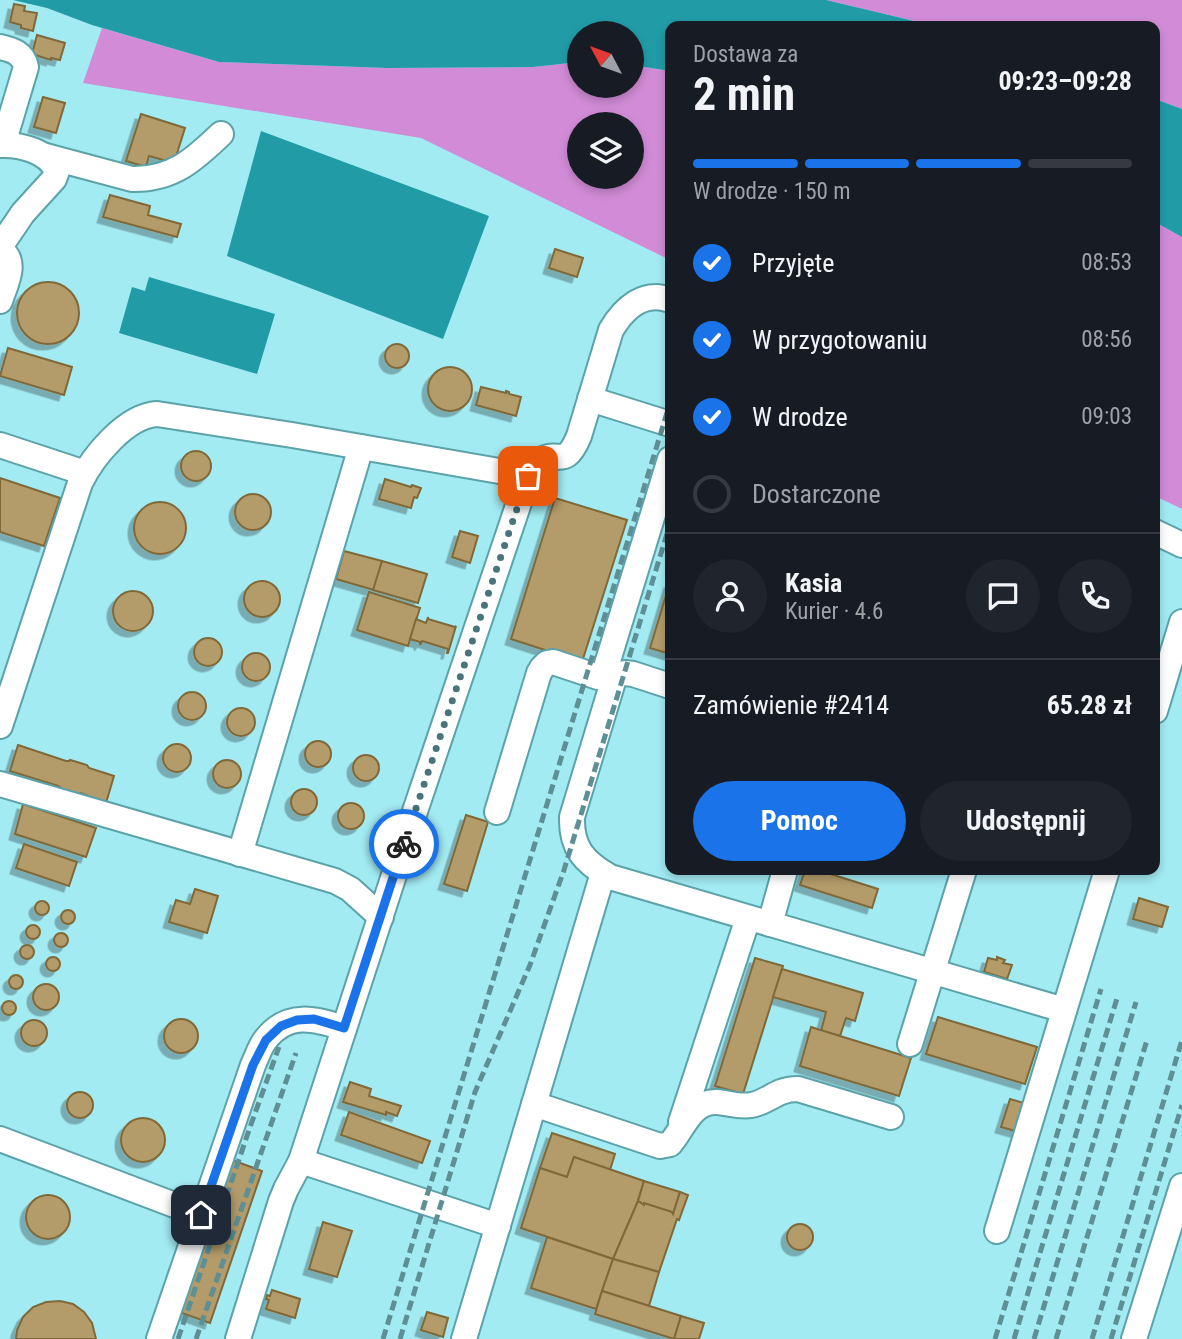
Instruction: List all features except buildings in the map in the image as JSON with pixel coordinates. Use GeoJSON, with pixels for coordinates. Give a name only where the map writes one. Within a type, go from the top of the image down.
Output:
{"type":"FeatureCollection","features":[{"type":"Feature","properties":{"kind":"lane"},"geometry":{"type":"LineString","coordinates":[[0,47],[18,53],[24,59],[26,67],[2,144],[18,146],[132,179],[145,180],[173,172],[188,163],[221,134]]}},
{"type":"Feature","properties":{"kind":"lane"},"geometry":{"type":"LineString","coordinates":[[0,302],[10,260],[0,248],[23,213],[54,179],[57,170],[46,156]]}},
{"type":"Feature","properties":{"kind":"lane"},"geometry":{"type":"LineString","coordinates":[[238,1339],[281,1201],[301,1161],[528,476],[543,459],[568,455],[573,449],[611,330],[618,319],[633,304],[643,299],[665,299]]}},
{"type":"Feature","properties":{"kind":"lane"},"geometry":{"type":"LineString","coordinates":[[590,399],[665,422]]}},
{"type":"Feature","properties":{"kind":"lane"},"geometry":{"type":"LineString","coordinates":[[0,726],[79,483],[93,460],[138,419],[151,414],[171,416],[528,476]]}},
{"type":"Feature","properties":{"kind":"lane"},"geometry":{"type":"LineString","coordinates":[[0,445],[85,473]]}},
{"type":"Feature","properties":{"kind":"lane"},"geometry":{"type":"LineString","coordinates":[[240,854],[361,447]]}},
{"type":"Feature","properties":{"kind":"lane"},"geometry":{"type":"LineString","coordinates":[[665,477],[572,817],[571,831],[582,855],[593,867],[610,877],[1064,1010]]}},
{"type":"Feature","properties":{"kind":"lane"},"geometry":{"type":"LineString","coordinates":[[1160,534],[1182,545]]}},
{"type":"Feature","properties":{"kind":"lane"},"geometry":{"type":"LineString","coordinates":[[1160,695],[1182,622]]}},
{"type":"Feature","properties":{"kind":"lane"},"geometry":{"type":"LineString","coordinates":[[497,812],[542,668],[547,663],[558,662],[587,673],[609,676],[632,674],[665,684]]}},
{"type":"Feature","properties":{"kind":"lane"},"geometry":{"type":"LineString","coordinates":[[0,784],[335,881],[350,888],[381,917]]}},
{"type":"Feature","properties":{"kind":"lane"},"geometry":{"type":"LineString","coordinates":[[464,1339],[603,873]]}},
{"type":"Feature","properties":{"kind":"lane"},"geometry":{"type":"LineString","coordinates":[[677,1136],[759,921],[782,875]]}},
{"type":"Feature","properties":{"kind":"lane"},"geometry":{"type":"LineString","coordinates":[[910,1044],[962,875]]}},
{"type":"Feature","properties":{"kind":"lane"},"geometry":{"type":"LineString","coordinates":[[997,1231],[1105,875]]}},
{"type":"Feature","properties":{"kind":"lane"},"geometry":{"type":"LineString","coordinates":[[159,1339],[253,1065],[266,1040],[281,1026],[297,1020],[314,1019],[344,1028]]}},
{"type":"Feature","properties":{"kind":"lane"},"geometry":{"type":"LineString","coordinates":[[534,1104],[660,1146],[670,1144],[692,1111],[704,1104],[717,1102],[735,1106],[754,1105],[783,1091],[798,1088],[891,1117]]}},
{"type":"Feature","properties":{"kind":"lane"},"geometry":{"type":"LineString","coordinates":[[0,1139],[201,1215]]}},
{"type":"Feature","properties":{"kind":"lane"},"geometry":{"type":"LineString","coordinates":[[301,1161],[498,1226]]}},
{"type":"Feature","properties":{"kind":"lane"},"geometry":{"type":"LineString","coordinates":[[1133,1339],[1182,1186]]}},
{"type":"Feature","properties":{"kind":"shaded area"},"geometry":{"type":"Polygon","coordinates":[[[826,0],[1182,0],[1182,109],[1160,101],[1160,21],[914,21],[826,0]]]}},
{"type":"Feature","properties":{"kind":"shaded area"},"geometry":{"type":"Polygon","coordinates":[[[102,28],[219,62],[387,68],[533,67],[567,63],[567,98],[644,98],[644,67],[665,70],[665,258],[421,138],[83,83],[102,28]]]}},
{"type":"Feature","properties":{"kind":"shaded area"},"geometry":{"type":"Polygon","coordinates":[[[1160,225],[1182,237],[1182,509],[1160,498],[1160,225]]]}},
{"type":"Feature","properties":{"kind":"water"},"geometry":{"type":"Polygon","coordinates":[[[13,0],[826,0],[914,21],[665,21],[665,70],[644,67],[644,21],[567,21],[567,63],[533,67],[387,68],[219,62],[92,25],[47,8],[13,0]]]}},
{"type":"Feature","properties":{"kind":"water"},"geometry":{"type":"Polygon","coordinates":[[[1160,101],[1182,109],[1182,237],[1160,225],[1160,101]]]}},
{"type":"Feature","properties":{"kind":"water"},"geometry":{"type":"Polygon","coordinates":[[[261,131],[489,216],[443,339],[227,256],[261,131]]]}},
{"type":"Feature","properties":{"kind":"water"},"geometry":{"type":"Polygon","coordinates":[[[149,277],[275,314],[257,374],[119,333],[132,287],[145,291],[149,277]]]}},
{"type":"Feature","properties":{"kind":"railway"},"geometry":{"type":"LineString","coordinates":[[383,1339],[665,419]]}},
{"type":"Feature","properties":{"kind":"railway"},"geometry":{"type":"LineString","coordinates":[[400,1339],[475,1092],[530,965],[564,870],[665,540]]}},
{"type":"Feature","properties":{"kind":"railway"},"geometry":{"type":"LineString","coordinates":[[995,1339],[1101,989]]}},
{"type":"Feature","properties":{"kind":"railway"},"geometry":{"type":"LineString","coordinates":[[1014,1339],[1118,995]]}},
{"type":"Feature","properties":{"kind":"railway"},"geometry":{"type":"LineString","coordinates":[[1034,1339],[1136,1002]]}},
{"type":"Feature","properties":{"kind":"railway"},"geometry":{"type":"LineString","coordinates":[[1056,1339],[1147,1040]]}},
{"type":"Feature","properties":{"kind":"railway"},"geometry":{"type":"LineString","coordinates":[[1092,1339],[1182,1040]]}},
{"type":"Feature","properties":{"kind":"railway"},"geometry":{"type":"LineString","coordinates":[[178,1339],[279,1047]]}},
{"type":"Feature","properties":{"kind":"railway"},"geometry":{"type":"LineString","coordinates":[[196,1339],[296,1053]]}},
{"type":"Feature","properties":{"kind":"railway"},"geometry":{"type":"LineString","coordinates":[[1111,1339],[1182,1105]]}},
{"type":"Feature","properties":{"kind":"way so far"},"geometry":{"type":"LineString","coordinates":[[404,844],[528,476]]}},
{"type":"Feature","properties":{"kind":"route"},"geometry":{"type":"LineString","coordinates":[[201,1215],[253,1065],[266,1040],[281,1026],[297,1020],[314,1019],[344,1028],[404,844]]}}]}
